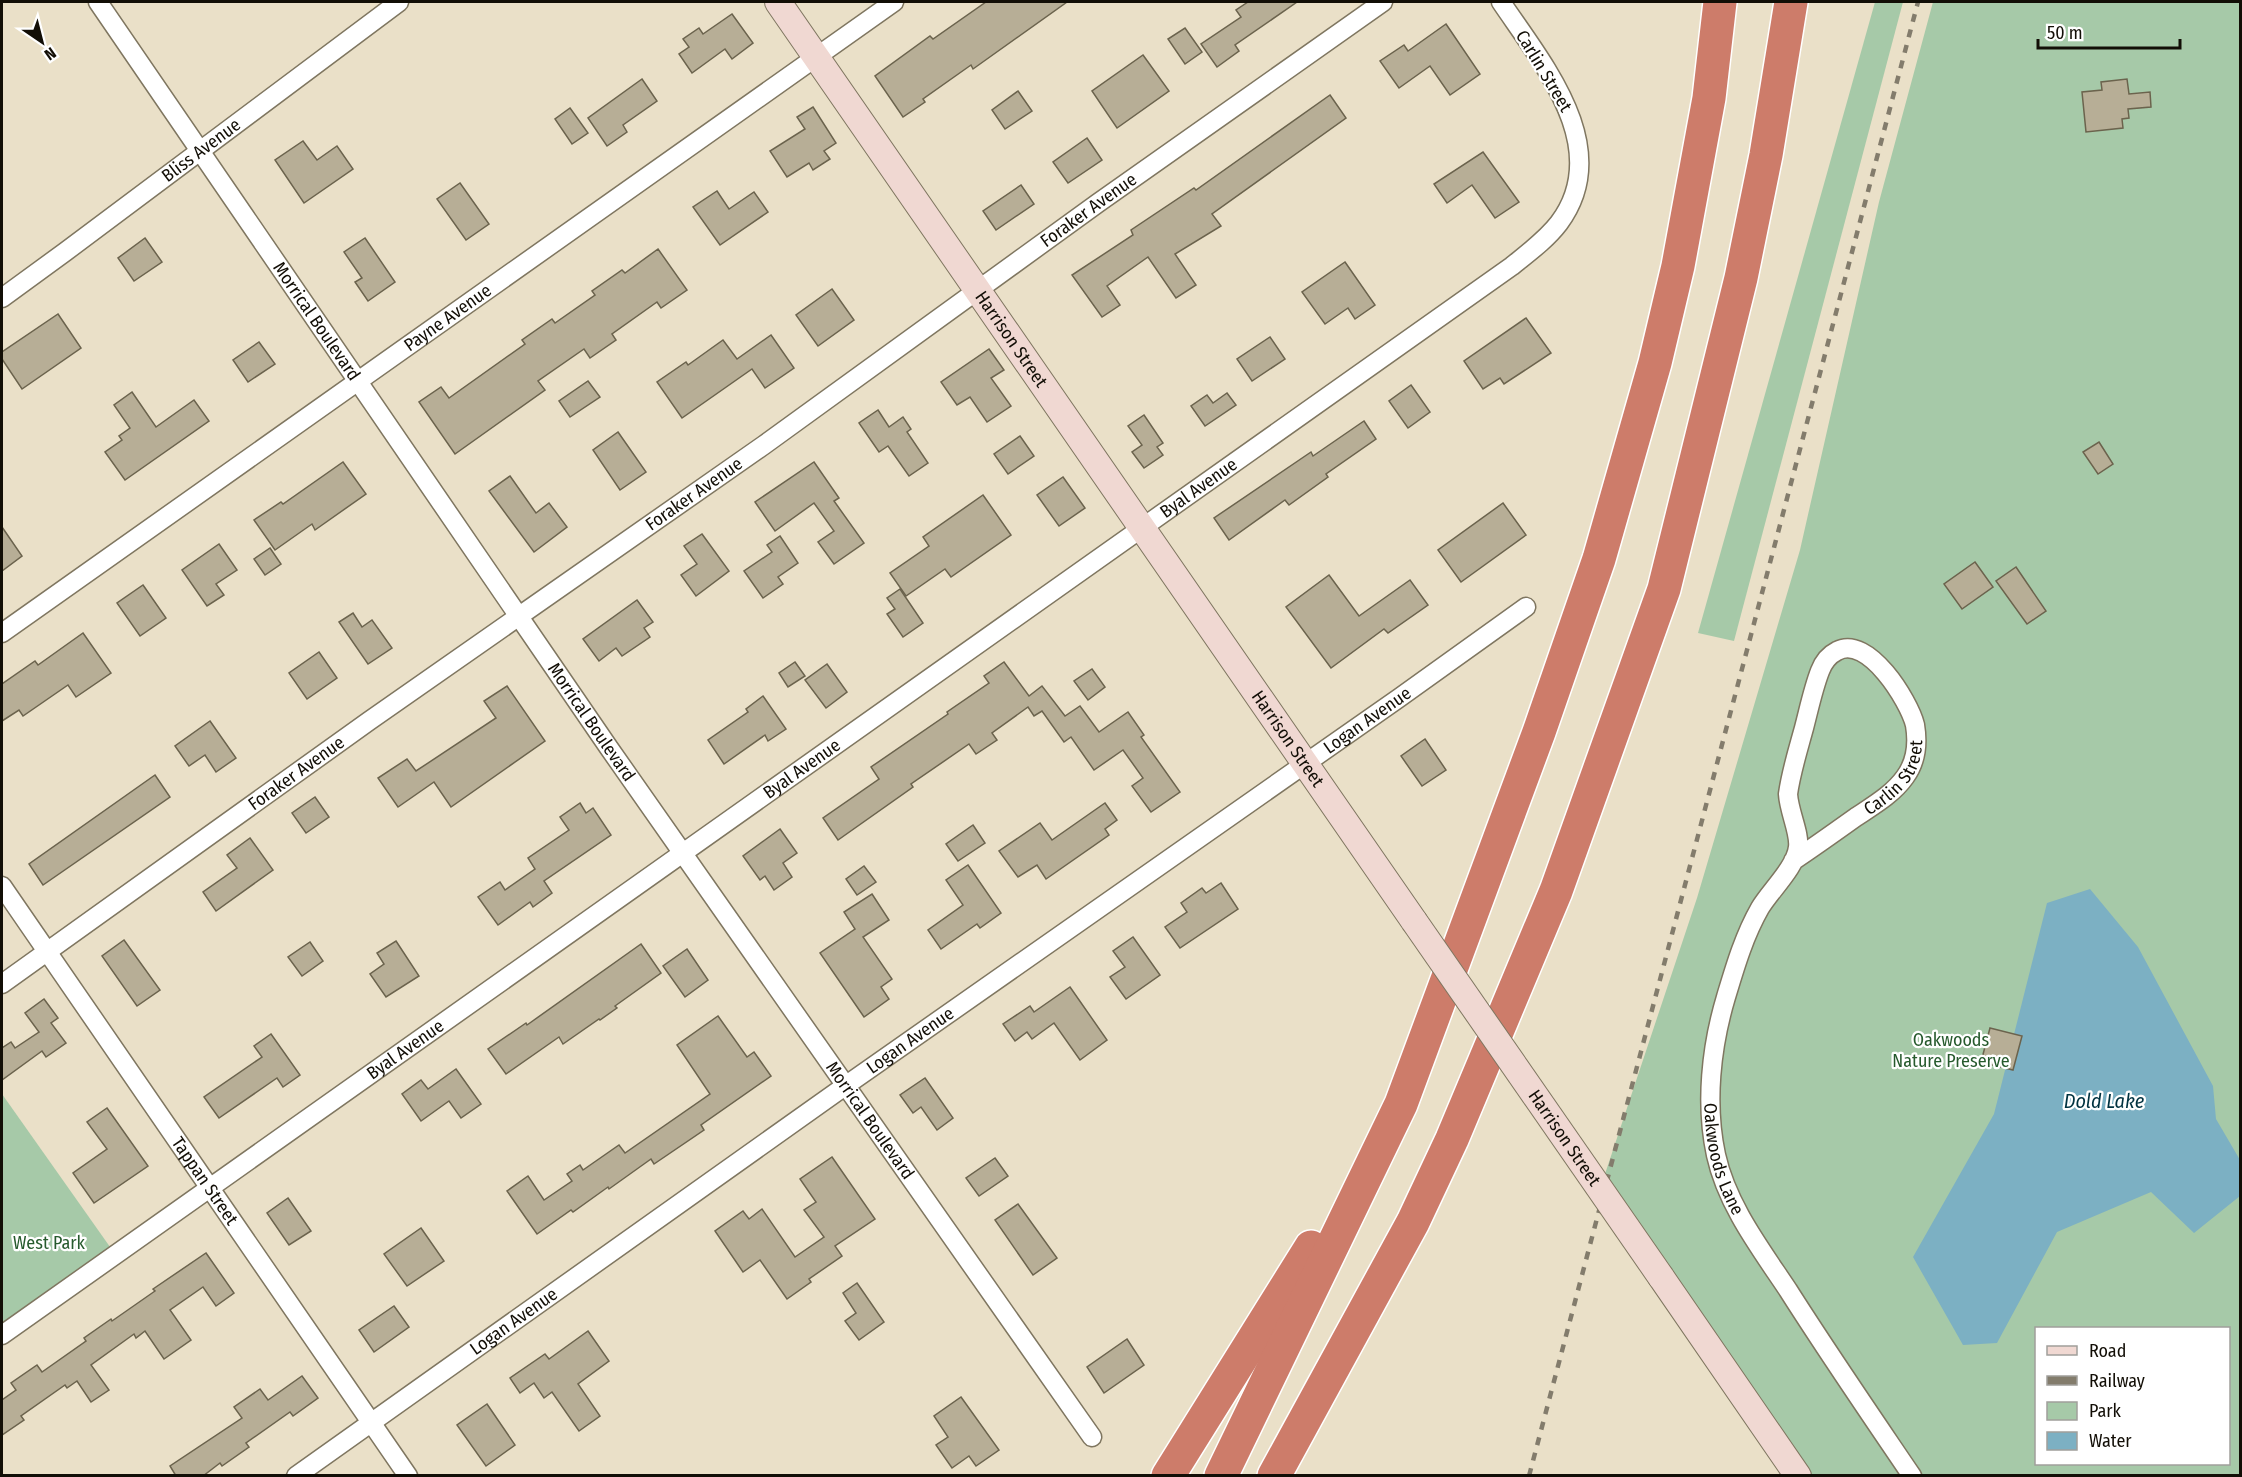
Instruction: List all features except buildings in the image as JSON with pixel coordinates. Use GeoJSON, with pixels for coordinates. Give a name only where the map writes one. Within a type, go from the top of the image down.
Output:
{"type":"FeatureCollection","features":[{"type":"Feature","properties":{"kind":"highway"},"geometry":{"type":"LineString","coordinates":[[1221,1476],[1401,1104],[1539,732],[1599,559],[1655,363],[1678,266],[1709,98],[1720,2]]}},
{"type":"Feature","properties":{"kind":"highway"},"geometry":{"type":"LineString","coordinates":[[1294,1476],[1461,1120],[1556,891],[1664,589],[1741,278],[1777,96],[1791,2]]}},
{"type":"Feature","properties":{"kind":"highway"},"geometry":{"type":"LineString","coordinates":[[1168,1476],[1401,1104]]}},
{"type":"Feature","properties":{"kind":"highway"},"geometry":{"type":"LineString","coordinates":[[1274,1476],[1413,1222]]}},
{"type":"Feature","properties":{"kind":"street","name":"Morrical Boulevard"},"geometry":{"type":"LineString","coordinates":[[98,2],[683,853],[1092,1437]]}},
{"type":"Feature","properties":{"kind":"street","name":"Bliss Avenue"},"geometry":{"type":"LineString","coordinates":[[2,298],[399,2]]}},
{"type":"Feature","properties":{"kind":"street","name":"Harrison Street"},"geometry":{"type":"LineString","coordinates":[[778,2],[1798,1476]]}},
{"type":"Feature","properties":{"kind":"street","name":"Payne Avenue"},"geometry":{"type":"LineString","coordinates":[[2,633],[357,379],[894,2]]}},
{"type":"Feature","properties":{"kind":"street","name":"Foraker Avenue"},"geometry":{"type":"LineString","coordinates":[[2,984],[519,616],[764,445],[1383,2]]}},
{"type":"Feature","properties":{"kind":"street","name":"Carlin Street"},"geometry":{"type":"LineString","coordinates":[[1501,2],[1547,70],[1568,108],[1576,136],[1579,160],[1578,181]]}},
{"type":"Feature","properties":{"kind":"street","name":"Byal Avenue"},"geometry":{"type":"LineString","coordinates":[[2,1335],[1512,266],[1546,238],[1559,222],[1568,207],[1578,181]]}},
{"type":"Feature","properties":{"kind":"street","name":"Logan Avenue"},"geometry":{"type":"LineString","coordinates":[[296,1476],[1526,607]]}},
{"type":"Feature","properties":{"kind":"street","name":"Carlin Street"},"geometry":{"type":"LineString","coordinates":[[1789,808],[1790,780],[1821,670],[1828,658],[1839,649],[1853,648],[1866,653],[1894,685],[1909,709],[1916,736],[1912,764],[1906,777],[1886,797],[1793,861]]}},
{"type":"Feature","properties":{"kind":"street","name":"Oakwoods Lane"},"geometry":{"type":"LineString","coordinates":[[1789,808],[1797,835],[1798,848],[1793,861],[1755,918],[1742,946],[1725,1001],[1714,1057],[1710,1100],[1711,1128],[1716,1156],[1724,1183],[1743,1222],[1912,1476]]}},
{"type":"Feature","properties":{"kind":"street","name":"Tappan Street"},"geometry":{"type":"LineString","coordinates":[[2,886],[408,1476]]}},
{"type":"Feature","properties":{"kind":"green space"},"geometry":{"type":"Polygon","coordinates":[[[1875,2],[1903,2],[1734,641],[1698,633],[1875,2]]]}},
{"type":"Feature","properties":{"kind":"green space","name":"Oakwoods Nature Preserve"},"geometry":{"type":"Polygon","coordinates":[[[1933,2],[2240,2],[2240,1475],[1798,1475],[1600,1189],[1697,898],[1800,550],[1879,202],[1933,2]]]}},
{"type":"Feature","properties":{"kind":"green space","name":"West Park"},"geometry":{"type":"Polygon","coordinates":[[[2,1094],[115,1254],[2,1335],[2,1094]]]}},
{"type":"Feature","properties":{"kind":"water","name":"Dold Lake"},"geometry":{"type":"Polygon","coordinates":[[[2090,889],[2138,947],[2213,1086],[2216,1119],[2240,1160],[2240,1196],[2194,1233],[2151,1192],[2057,1232],[1997,1343],[1963,1345],[1913,1257],[1994,1114],[2047,903],[2090,889]]]}},
{"type":"Feature","properties":{"kind":"railway"},"geometry":{"type":"LineString","coordinates":[[1529,1476],[1918,2]]}}]}
